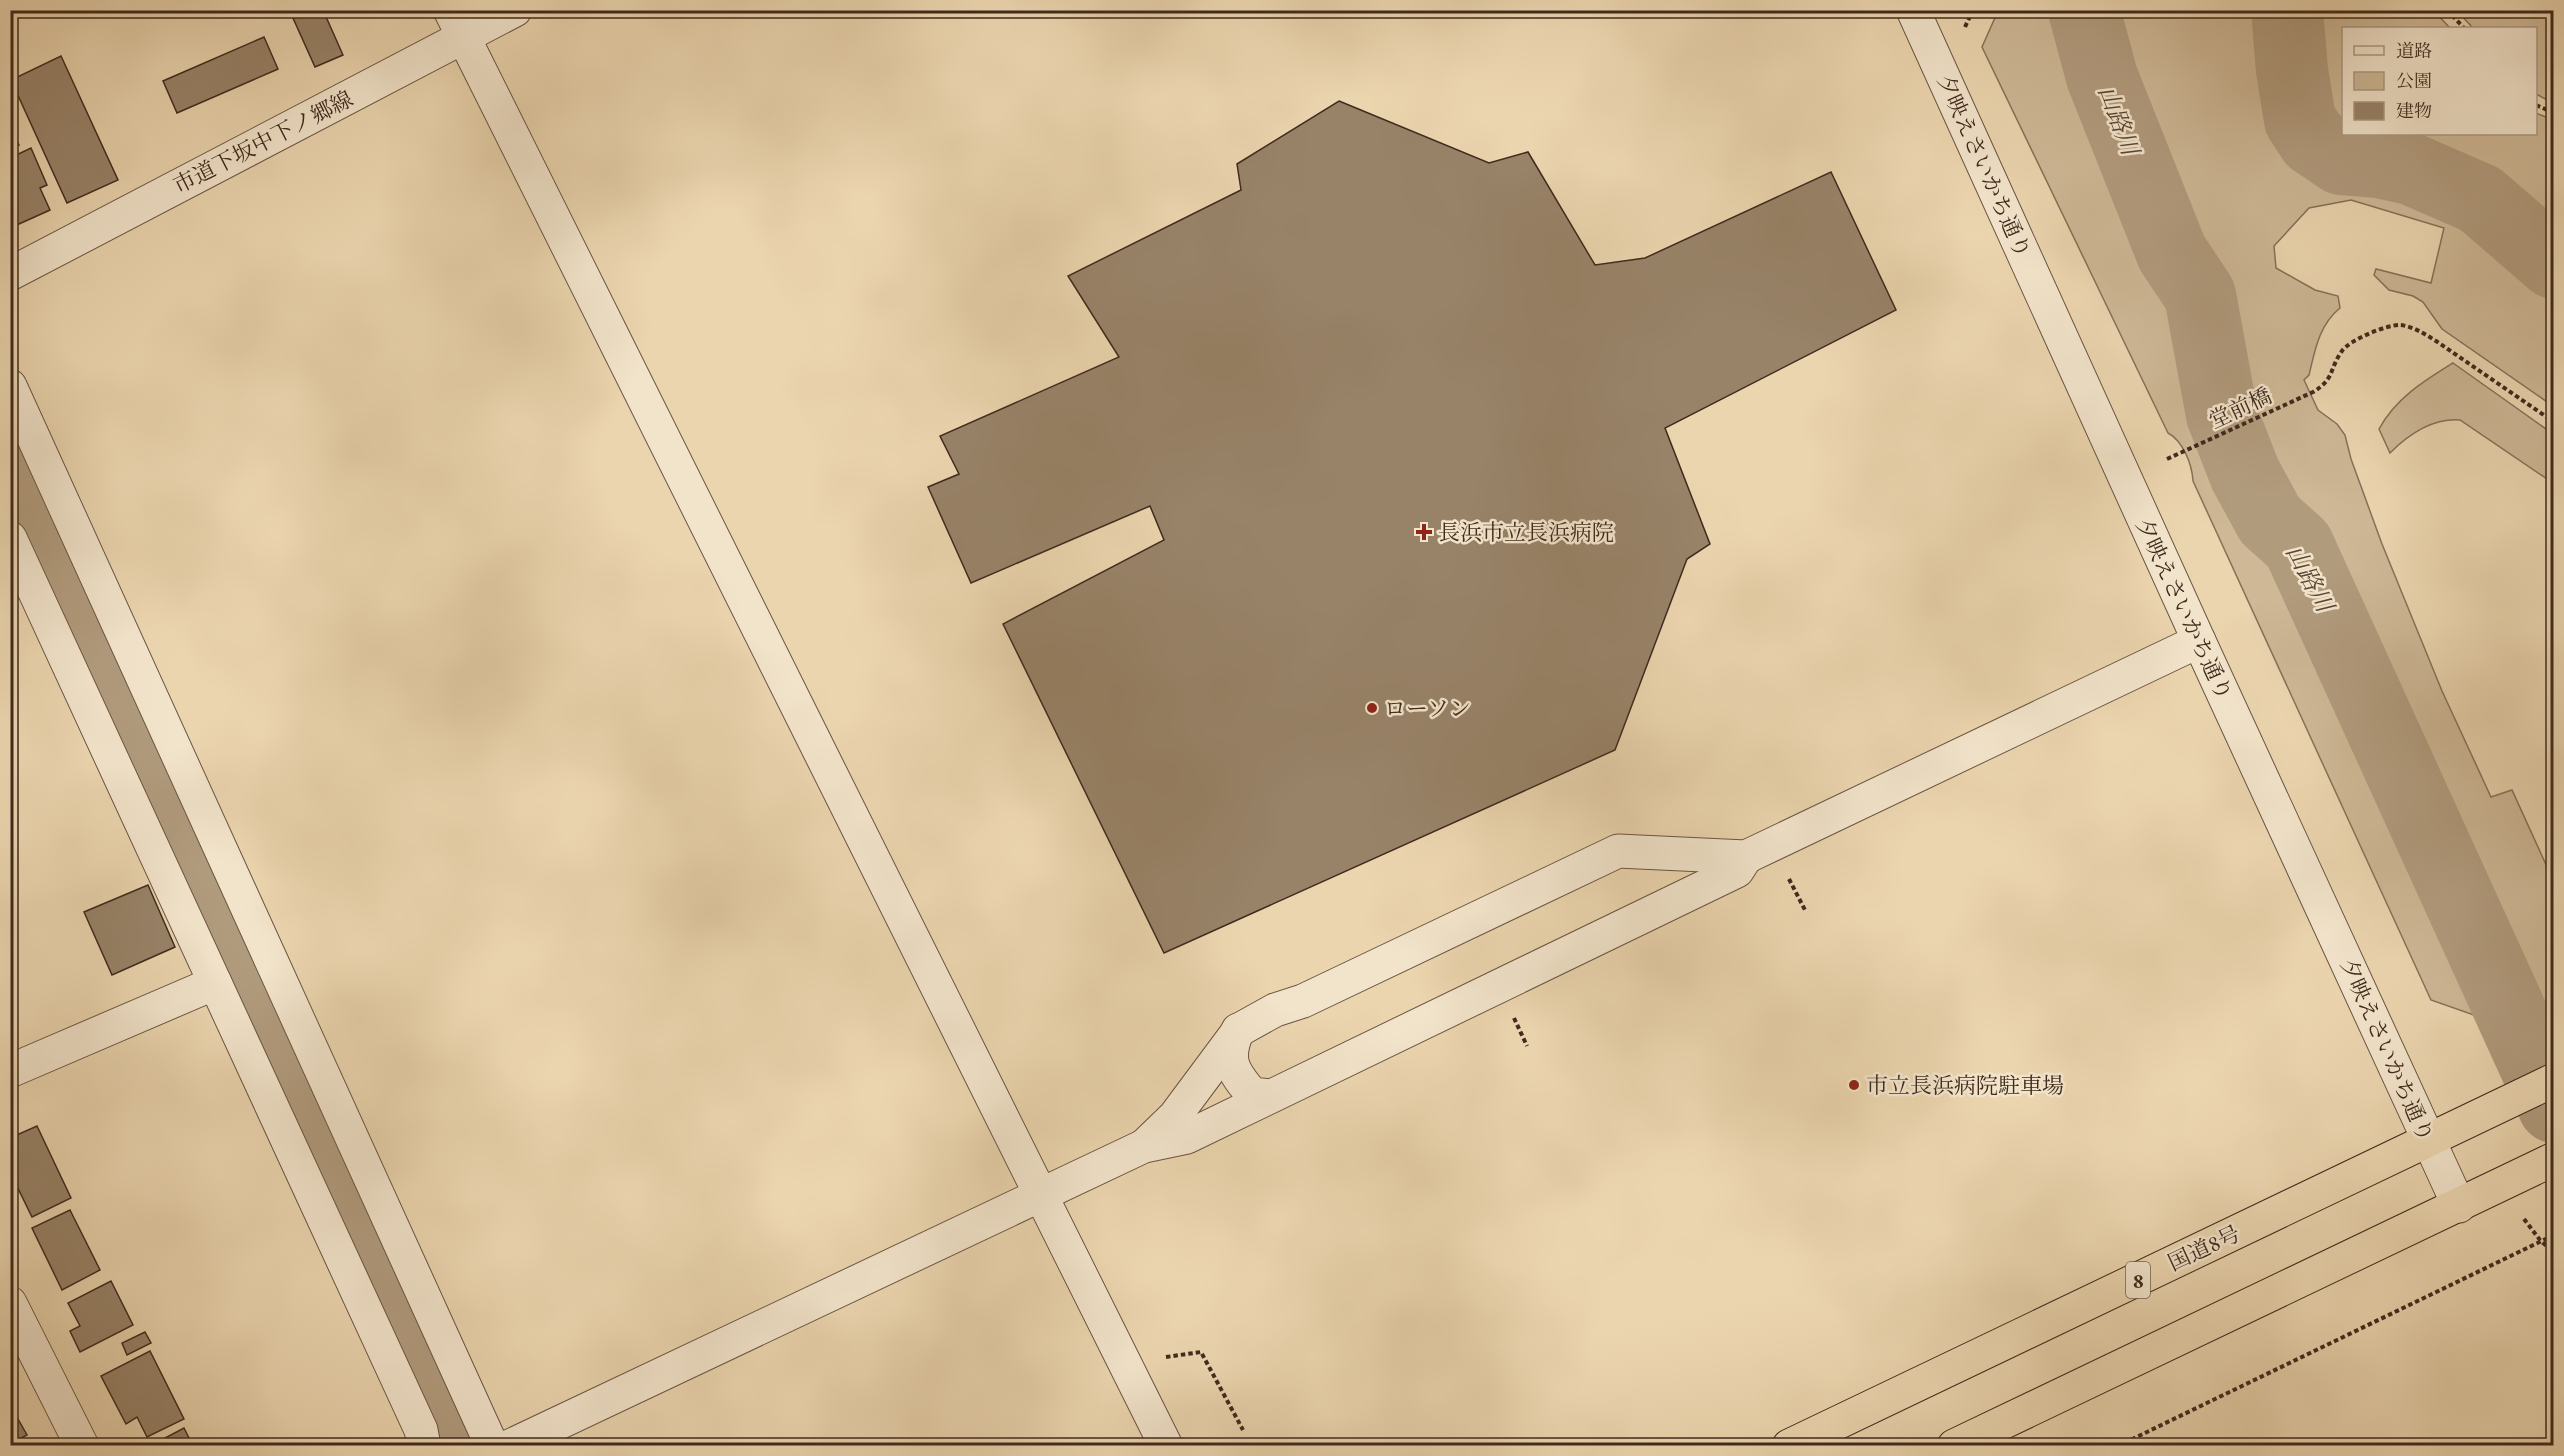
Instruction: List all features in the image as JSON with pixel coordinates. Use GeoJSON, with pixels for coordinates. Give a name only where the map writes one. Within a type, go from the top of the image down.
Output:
{"type":"FeatureCollection","features":[{"type":"Feature","properties":{"kind":"highway","name":"国道8号"},"geometry":{"type":"LineString","coordinates":[[1789,1446],[2428,1142],[2553,1080]]}},
{"type":"Feature","properties":{"kind":"highway"},"geometry":{"type":"LineString","coordinates":[[1954,1446],[2553,1159]]}},
{"type":"Feature","properties":{"kind":"street","name":"市道下坂中下ノ郷線"},"geometry":{"type":"LineString","coordinates":[[10,274],[457,24],[515,10]]}},
{"type":"Feature","properties":{"kind":"street","name":"夕映えさいかち通り"},"geometry":{"type":"LineString","coordinates":[[1913,10],[2199,641],[2459,1206]]}},
{"type":"Feature","properties":{"kind":"street"},"geometry":{"type":"LineString","coordinates":[[457,24],[1166,1446]]}},
{"type":"Feature","properties":{"kind":"street"},"geometry":{"type":"LineString","coordinates":[[10,386],[492,1446]]}},
{"type":"Feature","properties":{"kind":"street"},"geometry":{"type":"LineString","coordinates":[[10,538],[416,1419],[424,1446]]}},
{"type":"Feature","properties":{"kind":"street"},"geometry":{"type":"LineString","coordinates":[[1144,1146],[1176,1116],[1239,1030],[1275,1010],[1303,1001],[1618,851],[1746,857],[2199,641]]}},
{"type":"Feature","properties":{"kind":"street"},"geometry":{"type":"LineString","coordinates":[[510,1446],[1144,1146],[1187,1137],[1737,871],[1746,857]]}},
{"type":"Feature","properties":{"kind":"street"},"geometry":{"type":"LineString","coordinates":[[10,1071],[215,983]]}},
{"type":"Feature","properties":{"kind":"street"},"geometry":{"type":"LineString","coordinates":[[1239,1030],[1230,1048],[1236,1073],[1252,1094],[1270,1096]]}},
{"type":"Feature","properties":{"kind":"street"},"geometry":{"type":"LineString","coordinates":[[12,1310],[82,1446]]}},
{"type":"Feature","properties":{"kind":"path"},"geometry":{"type":"LineString","coordinates":[[1965,27],[1973,10]]}},
{"type":"Feature","properties":{"kind":"path"},"geometry":{"type":"LineString","coordinates":[[2448,10],[2463,27]]}},
{"type":"Feature","properties":{"kind":"path"},"geometry":{"type":"LineString","coordinates":[[2537,106],[2553,113]]}},
{"type":"Feature","properties":{"kind":"path","name":"堂前橋"},"geometry":{"type":"LineString","coordinates":[[2167,459],[2313,392],[2326,384],[2338,357],[2350,342],[2394,325],[2417,329],[2466,359],[2553,422]]}},
{"type":"Feature","properties":{"kind":"path"},"geometry":{"type":"LineString","coordinates":[[1512,1015],[1527,1046]]}},
{"type":"Feature","properties":{"kind":"path"},"geometry":{"type":"LineString","coordinates":[[2524,1219],[2553,1253]]}},
{"type":"Feature","properties":{"kind":"path"},"geometry":{"type":"LineString","coordinates":[[2118,1446],[2553,1235]]}},
{"type":"Feature","properties":{"kind":"path"},"geometry":{"type":"LineString","coordinates":[[1166,1357],[1201,1352],[1243,1430]]}},
{"type":"Feature","properties":{"kind":"green space"},"geometry":{"type":"Polygon","coordinates":[[[1998,11],[2069,11],[2073,32],[2089,60],[2100,111],[2133,178],[2158,239],[2192,297],[2212,414],[2227,454],[2260,523],[2278,542],[2290,563],[2337,678],[2439,896],[2459,937],[2476,958],[2508,1027],[2431,1000],[2193,481],[2186,454],[2178,441],[2168,433],[1982,47],[1998,11]]]}},
{"type":"Feature","properties":{"kind":"green space"},"geometry":{"type":"Polygon","coordinates":[[[2094,11],[2275,11],[2281,34],[2279,86],[2288,110],[2291,130],[2300,143],[2339,169],[2398,181],[2473,209],[2500,236],[2553,277],[2553,406],[2442,329],[2423,302],[2413,296],[2389,290],[2374,275],[2376,269],[2431,283],[2444,228],[2351,200],[2309,208],[2274,246],[2276,268],[2315,290],[2338,296],[2340,308],[2323,330],[2309,375],[2304,380],[2318,410],[2337,424],[2345,435],[2351,459],[2382,544],[2442,691],[2491,797],[2512,790],[2553,880],[2553,1017],[2528,1029],[2511,960],[2469,886],[2435,816],[2414,760],[2318,546],[2300,513],[2265,498],[2245,454],[2229,408],[2214,329],[2203,291],[2182,256],[2110,64],[2094,11]]]}},
{"type":"Feature","properties":{"kind":"green space"},"geometry":{"type":"Polygon","coordinates":[[[2300,11],[2434,11],[2449,27],[2342,27],[2342,135],[2537,135],[2537,113],[2553,120],[2553,250],[2514,211],[2514,202],[2505,194],[2454,167],[2435,152],[2379,153],[2345,146],[2330,138],[2317,125],[2307,108],[2300,11]]]}},
{"type":"Feature","properties":{"kind":"green space"},"geometry":{"type":"Polygon","coordinates":[[[2457,11],[2553,11],[2553,103],[2537,95],[2537,27],[2472,27],[2457,11]]]}},
{"type":"Feature","properties":{"kind":"green space"},"geometry":{"type":"Polygon","coordinates":[[[2453,363],[2553,434],[2553,483],[2460,420],[2440,422],[2422,429],[2390,453],[2379,429],[2386,418],[2402,399],[2453,363]]]}},
{"type":"Feature","properties":{"kind":"building"},"geometry":{"type":"Polygon","coordinates":[[[309,10],[323,10],[343,55],[315,67],[293,18],[309,10]]]}},
{"type":"Feature","properties":{"kind":"building"},"geometry":{"type":"Polygon","coordinates":[[[264,37],[278,69],[177,113],[163,81],[264,37]]]}},
{"type":"Feature","properties":{"kind":"building"},"geometry":{"type":"Polygon","coordinates":[[[61,56],[118,180],[67,203],[11,80],[61,56]]]}},
{"type":"Feature","properties":{"kind":"building"},"geometry":{"type":"Polygon","coordinates":[[[1339,101],[1489,163],[1528,152],[1595,265],[1645,258],[1831,172],[1896,310],[1665,428],[1710,544],[1687,559],[1615,750],[1164,953],[1003,624],[1164,540],[1150,506],[971,583],[928,487],[959,474],[940,436],[1119,357],[1068,276],[1241,190],[1237,164],[1339,101]]]}},
{"type":"Feature","properties":{"kind":"building"},"geometry":{"type":"Polygon","coordinates":[[[10,125],[19,145],[10,149],[10,125]]]}},
{"type":"Feature","properties":{"kind":"building"},"geometry":{"type":"Polygon","coordinates":[[[31,148],[47,185],[40,188],[50,210],[10,228],[10,158],[31,148]]]}},
{"type":"Feature","properties":{"kind":"building"},"geometry":{"type":"Polygon","coordinates":[[[148,885],[175,947],[112,975],[84,912],[148,885]]]}},
{"type":"Feature","properties":{"kind":"building"},"geometry":{"type":"Polygon","coordinates":[[[37,1126],[71,1198],[32,1217],[10,1172],[10,1138],[37,1126]]]}},
{"type":"Feature","properties":{"kind":"building"},"geometry":{"type":"Polygon","coordinates":[[[70,1210],[100,1270],[62,1290],[32,1228],[70,1210]]]}},
{"type":"Feature","properties":{"kind":"building"},"geometry":{"type":"Polygon","coordinates":[[[111,1281],[133,1325],[80,1352],[70,1331],[80,1326],[68,1303],[111,1281]]]}},
{"type":"Feature","properties":{"kind":"building"},"geometry":{"type":"Polygon","coordinates":[[[145,1332],[151,1343],[127,1355],[122,1343],[145,1332]]]}},
{"type":"Feature","properties":{"kind":"building"},"geometry":{"type":"Polygon","coordinates":[[[150,1351],[184,1419],[147,1437],[137,1417],[126,1424],[101,1376],[150,1351]]]}},
{"type":"Feature","properties":{"kind":"building"},"geometry":{"type":"Polygon","coordinates":[[[10,1405],[27,1435],[10,1444],[10,1405]]]}},
{"type":"Feature","properties":{"kind":"building"},"geometry":{"type":"Polygon","coordinates":[[[184,1428],[193,1446],[150,1446],[184,1428]]]}},
{"type":"Feature","properties":{"kind":"waterway","name":"山路川"},"geometry":{"type":"LineString","coordinates":[[2084,10],[2102,77],[2172,253],[2200,295],[2222,415],[2245,474],[2270,520],[2298,545],[2554,1107]]}},
{"type":"Feature","properties":{"kind":"waterway"},"geometry":{"type":"LineString","coordinates":[[2287,10],[2292,70],[2300,120],[2313,140],[2341,159],[2379,162],[2411,169],[2480,199],[2554,263]]}},
{"type":"Feature","properties":{"kind":"waterway"},"geometry":{"type":"LineString","coordinates":[[10,475],[298,1097],[453,1446]]}},
{"type":"Feature","properties":{"kind":"place","name":"長浜市立長浜病院"},"geometry":{"type":"Point","coordinates":[1424,532]}},
{"type":"Feature","properties":{"kind":"place","name":"ローソン"},"geometry":{"type":"Point","coordinates":[1372,708]}},
{"type":"Feature","properties":{"kind":"place","name":"市立長浜病院駐車場"},"geometry":{"type":"Point","coordinates":[1854,1085]}}]}
